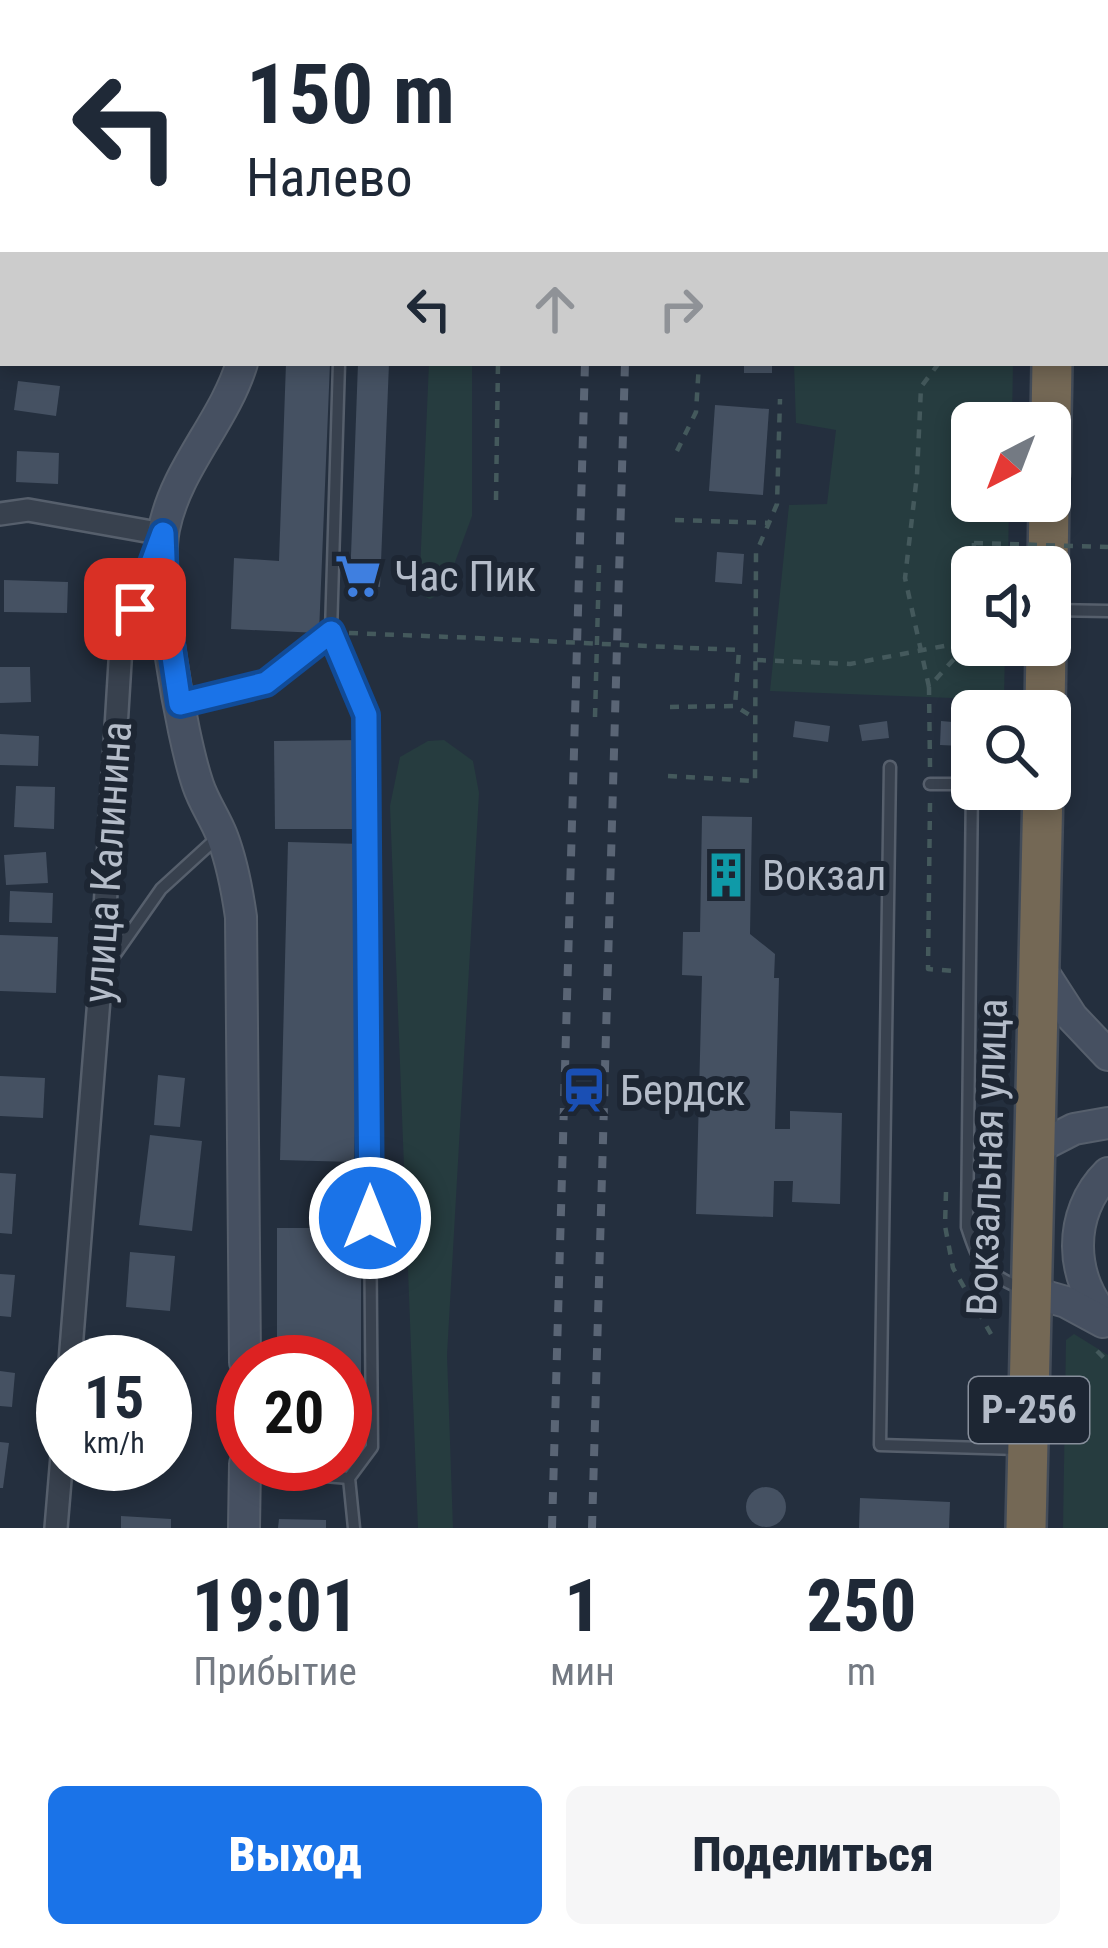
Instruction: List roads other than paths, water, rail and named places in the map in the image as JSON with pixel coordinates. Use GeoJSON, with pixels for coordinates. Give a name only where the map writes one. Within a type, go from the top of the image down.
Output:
{"type":"FeatureCollection","features":[{"type":"Feature","properties":{"kind":"highway"},"geometry":{"type":"LineString","coordinates":[[1051,402],[1052,366]]}},
{"type":"Feature","properties":{"kind":"highway","name":"Вокзальная улица"},"geometry":{"type":"LineString","coordinates":[[1025,1528],[1027,1449],[1043,1287],[1035,1149],[1043,810]]}},
{"type":"Feature","properties":{"kind":"street"},"geometry":{"type":"LineString","coordinates":[[241,366],[222,415],[176,488],[163,533],[166,610],[180,704],[198,786],[221,834],[242,916],[244,1335]]}},
{"type":"Feature","properties":{"kind":"street"},"geometry":{"type":"LineString","coordinates":[[0,514],[28,510],[163,533]]}},
{"type":"Feature","properties":{"kind":"street","name":"улица Калинина"},"geometry":{"type":"LineString","coordinates":[[72,1335],[121,646],[163,533]]}},
{"type":"Feature","properties":{"kind":"street"},"geometry":{"type":"LineString","coordinates":[[1041,969],[1072,1017],[1108,1055]]}},
{"type":"Feature","properties":{"kind":"street"},"geometry":{"type":"LineString","coordinates":[[1035,1149],[1074,1129],[1108,1123]]}},
{"type":"Feature","properties":{"kind":"street"},"geometry":{"type":"LineString","coordinates":[[1108,1173],[1087,1202],[1078,1229],[1077,1258],[1084,1285],[1108,1323]]}},
{"type":"Feature","properties":{"kind":"street"},"geometry":{"type":"LineString","coordinates":[[1043,1287],[1108,1323]]}},
{"type":"Feature","properties":{"kind":"street"},"geometry":{"type":"LineString","coordinates":[[56,1528],[59,1491]]}},
{"type":"Feature","properties":{"kind":"street"},"geometry":{"type":"LineString","coordinates":[[244,1491],[244,1528]]}},
{"type":"Feature","properties":{"kind":"lane"},"geometry":{"type":"LineString","coordinates":[[338,366],[331,632],[366,715],[371,1335]]}},
{"type":"Feature","properties":{"kind":"lane"},"geometry":{"type":"LineString","coordinates":[[1071,610],[1108,610]]}},
{"type":"Feature","properties":{"kind":"lane"},"geometry":{"type":"LineString","coordinates":[[180,704],[266,683],[331,632]]}},
{"type":"Feature","properties":{"kind":"lane"},"geometry":{"type":"LineString","coordinates":[[890,767],[880,1445],[1027,1449]]}},
{"type":"Feature","properties":{"kind":"lane"},"geometry":{"type":"LineString","coordinates":[[930,784],[951,784]]}},
{"type":"Feature","properties":{"kind":"lane"},"geometry":{"type":"LineString","coordinates":[[972,810],[967,1227],[975,1253],[990,1275],[1043,1287]]}},
{"type":"Feature","properties":{"kind":"lane"},"geometry":{"type":"LineString","coordinates":[[101,974],[161,889],[221,834]]}},
{"type":"Feature","properties":{"kind":"lane"},"geometry":{"type":"LineString","coordinates":[[350,1491],[354,1528]]}},
{"type":"Feature","properties":{"kind":"railway"},"geometry":{"type":"LineString","coordinates":[[552,1528],[585,366]]}},
{"type":"Feature","properties":{"kind":"railway"},"geometry":{"type":"LineString","coordinates":[[592,1528],[625,366]]}},
{"type":"Feature","properties":{"kind":"place","name":"Час Пик"},"geometry":{"type":"Point","coordinates":[358,576]}},
{"type":"Feature","properties":{"kind":"place","name":"Вокзал"},"geometry":{"type":"Point","coordinates":[726,875]}},
{"type":"Feature","properties":{"kind":"place","name":"Бердск"},"geometry":{"type":"Point","coordinates":[584,1090]}}]}
